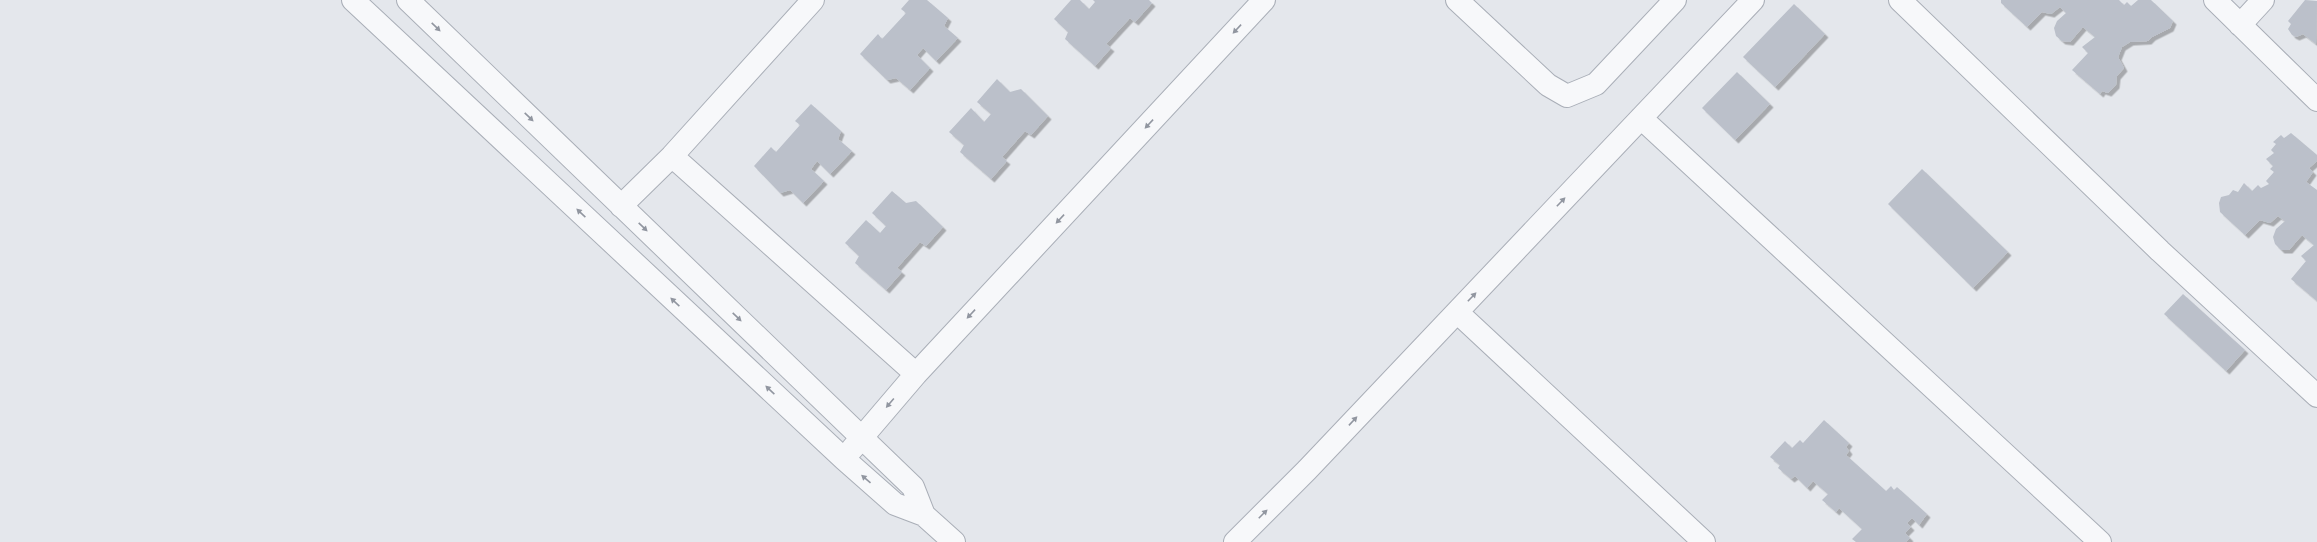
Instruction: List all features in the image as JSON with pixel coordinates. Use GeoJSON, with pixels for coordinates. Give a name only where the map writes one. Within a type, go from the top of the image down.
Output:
{"type":"FeatureCollection","features":[{"type":"Feature","properties":{"kind":"street"},"geometry":{"type":"LineString","coordinates":[[354,0],[844,459],[895,504],[924,514],[954,542]]}},
{"type":"Feature","properties":{"kind":"street"},"geometry":{"type":"LineString","coordinates":[[408,0],[913,487],[924,514]]}},
{"type":"Feature","properties":{"kind":"street"},"geometry":{"type":"LineString","coordinates":[[621,206],[672,156],[813,0]]}},
{"type":"Feature","properties":{"kind":"street"},"geometry":{"type":"LineString","coordinates":[[844,459],[916,374],[1264,0]]}},
{"type":"Feature","properties":{"kind":"street"},"geometry":{"type":"LineString","coordinates":[[1457,0],[1548,85],[1567,96],[1596,84],[1675,0]]}},
{"type":"Feature","properties":{"kind":"street"},"geometry":{"type":"LineString","coordinates":[[1235,542],[1307,470],[1753,0]]}},
{"type":"Feature","properties":{"kind":"street"},"geometry":{"type":"LineString","coordinates":[[1900,0],[2160,251],[2317,396]]}},
{"type":"Feature","properties":{"kind":"street"},"geometry":{"type":"LineString","coordinates":[[2215,0],[2317,100]]}},
{"type":"Feature","properties":{"kind":"street"},"geometry":{"type":"LineString","coordinates":[[2240,25],[2263,0]]}},
{"type":"Feature","properties":{"kind":"street"},"geometry":{"type":"LineString","coordinates":[[1641,118],[2100,542]]}},
{"type":"Feature","properties":{"kind":"street"},"geometry":{"type":"LineString","coordinates":[[672,156],[916,374]]}},
{"type":"Feature","properties":{"kind":"street"},"geometry":{"type":"LineString","coordinates":[[1457,312],[1704,542]]}},
{"type":"Feature","properties":{"kind":"building"},"geometry":{"type":"Polygon","coordinates":[[[909,0],[927,0],[948,18],[944,26],[958,38],[936,61],[923,48],[917,55],[930,68],[910,90],[896,78],[887,80],[860,54],[878,34],[882,39],[906,13],[901,9],[909,0]]]}},
{"type":"Feature","properties":{"kind":"building"},"geometry":{"type":"Polygon","coordinates":[[[1071,0],[1080,0],[1089,9],[1095,2],[1093,0],[1149,0],[1152,3],[1135,22],[1130,18],[1106,44],[1111,48],[1095,66],[1065,39],[1068,32],[1054,19],[1071,0]]]}},
{"type":"Feature","properties":{"kind":"building"},"geometry":{"type":"Polygon","coordinates":[[[2001,0],[2119,0],[2124,5],[2127,2],[2131,6],[2138,0],[2151,0],[2173,21],[2170,28],[2152,37],[2148,41],[2130,42],[2122,47],[2118,57],[2124,68],[2117,76],[2116,85],[2108,93],[2102,91],[2100,94],[2072,70],[2088,53],[2082,47],[2095,37],[2083,27],[2070,42],[2062,41],[2056,36],[2054,28],[2057,21],[2066,13],[2060,7],[2051,14],[2042,12],[2027,27],[2001,3],[2001,0]]]}},
{"type":"Feature","properties":{"kind":"building"},"geometry":{"type":"Polygon","coordinates":[[[2305,0],[2317,1],[2316,44],[2303,34],[2296,37],[2292,35],[2288,29],[2291,24],[2288,21],[2305,0]]]}},
{"type":"Feature","properties":{"kind":"building"},"geometry":{"type":"Polygon","coordinates":[[[1794,4],[1825,34],[1775,87],[1743,57],[1794,4]]]}},
{"type":"Feature","properties":{"kind":"building"},"geometry":{"type":"Polygon","coordinates":[[[1737,72],[1770,104],[1735,140],[1702,108],[1737,72]]]}},
{"type":"Feature","properties":{"kind":"building"},"geometry":{"type":"Polygon","coordinates":[[[997,79],[1010,92],[1021,89],[1048,116],[1031,135],[1025,131],[1002,157],[1007,161],[991,179],[960,152],[964,145],[949,132],[971,108],[984,122],[991,114],[977,102],[997,79]]]}},
{"type":"Feature","properties":{"kind":"building"},"geometry":{"type":"Polygon","coordinates":[[[811,104],[841,131],[838,139],[852,151],[830,174],[817,161],[811,169],[824,181],[803,203],[790,190],[780,193],[754,166],[771,147],[776,152],[800,125],[795,121],[811,104]]]}},
{"type":"Feature","properties":{"kind":"building"},"geometry":{"type":"Polygon","coordinates":[[[2291,133],[2317,155],[2317,161],[2309,168],[2313,172],[2306,182],[2317,190],[2317,301],[2291,279],[2306,261],[2301,256],[2314,245],[2302,235],[2289,250],[2281,250],[2275,244],[2273,237],[2276,229],[2285,221],[2278,216],[2270,223],[2260,220],[2245,235],[2220,212],[2219,203],[2221,197],[2229,195],[2233,190],[2238,192],[2244,183],[2252,191],[2258,185],[2261,188],[2269,184],[2266,181],[2274,172],[2270,169],[2273,166],[2266,159],[2274,153],[2271,150],[2276,144],[2273,142],[2281,135],[2284,138],[2291,133]]]}},
{"type":"Feature","properties":{"kind":"building"},"geometry":{"type":"Polygon","coordinates":[[[1922,169],[2008,252],[1973,288],[1888,204],[1922,169]]]}},
{"type":"Feature","properties":{"kind":"building"},"geometry":{"type":"Polygon","coordinates":[[[892,191],[906,203],[916,201],[943,227],[926,246],[920,242],[897,268],[902,272],[886,290],[855,263],[859,256],[845,243],[866,220],[880,233],[886,226],[872,213],[892,191]]]}},
{"type":"Feature","properties":{"kind":"building"},"geometry":{"type":"Polygon","coordinates":[[[2183,294],[2245,350],[2226,371],[2164,314],[2183,294]]]}},
{"type":"Feature","properties":{"kind":"building"},"geometry":{"type":"Polygon","coordinates":[[[1824,420],[1849,443],[1846,447],[1849,451],[1846,455],[1886,491],[1891,486],[1894,490],[1897,487],[1927,514],[1919,525],[1912,518],[1907,523],[1911,527],[1905,533],[1910,538],[1906,542],[1856,542],[1852,539],[1862,529],[1839,508],[1836,512],[1822,500],[1828,494],[1813,481],[1807,488],[1795,476],[1791,479],[1778,468],[1780,465],[1770,457],[1785,441],[1792,448],[1800,440],[1803,443],[1824,420]]]}}]}
